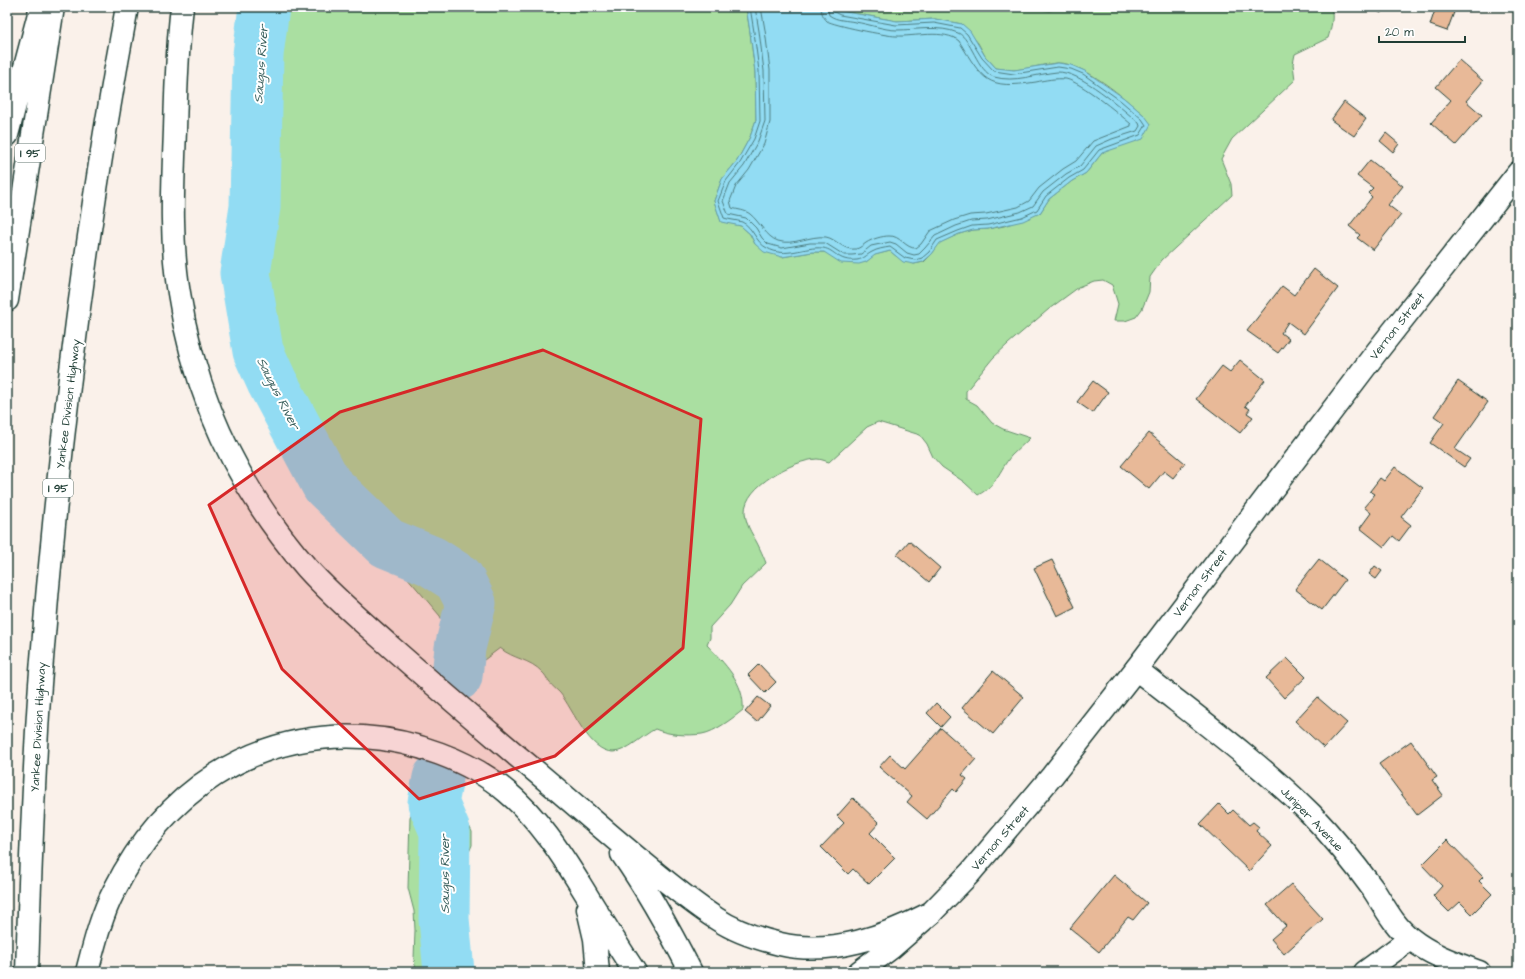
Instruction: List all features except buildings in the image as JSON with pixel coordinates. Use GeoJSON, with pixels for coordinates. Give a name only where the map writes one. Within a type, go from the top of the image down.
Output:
{"type":"FeatureCollection","features":[{"type":"Feature","properties":{"kind":"main road"},"geometry":{"type":"LineString","coordinates":[[7,135],[41,7]]}},
{"type":"Feature","properties":{"kind":"main road","name":"I 95"},"geometry":{"type":"LineString","coordinates":[[7,300],[53,7]]}},
{"type":"Feature","properties":{"kind":"main road","name":"Yankee Division Highway"},"geometry":{"type":"LineString","coordinates":[[27,972],[40,694],[62,445],[98,172],[126,7]]}},
{"type":"Feature","properties":{"kind":"main road"},"geometry":{"type":"LineString","coordinates":[[182,7],[176,77],[173,207],[174,250],[178,292],[185,329],[196,368],[211,411],[228,450],[264,512],[284,540],[309,570],[329,590],[427,679],[565,796],[599,827],[696,905],[719,921],[742,932],[783,945],[821,947],[849,943],[892,931],[931,913]]}},
{"type":"Feature","properties":{"kind":"main road","name":"Vernon Street"},"geometry":{"type":"LineString","coordinates":[[859,972],[891,948],[931,913],[970,873],[1038,793],[1136,669],[1375,354],[1518,173]]}},
{"type":"Feature","properties":{"kind":"main road","name":"Juniper Avenue"},"geometry":{"type":"LineString","coordinates":[[1136,669],[1272,778],[1311,814],[1339,846],[1372,888],[1400,929],[1410,939],[1424,949],[1479,972]]}},
{"type":"Feature","properties":{"kind":"main road"},"geometry":{"type":"LineString","coordinates":[[87,972],[103,918],[113,893],[126,869],[143,843],[165,817],[199,786],[216,773],[236,762],[286,743],[307,739],[345,736],[396,740],[439,754],[479,772],[506,791],[527,810],[550,838],[634,972]]}},
{"type":"Feature","properties":{"kind":"main road"},"geometry":{"type":"LineString","coordinates":[[599,827],[620,852],[636,875],[655,906],[691,972]]}},
{"type":"Feature","properties":{"kind":"main road"},"geometry":{"type":"LineString","coordinates":[[578,882],[588,908],[595,939],[598,972]]}},
{"type":"Feature","properties":{"kind":"main road"},"geometry":{"type":"LineString","coordinates":[[1365,972],[1410,939]]}},
{"type":"Feature","properties":{"kind":"highlighted area"},"geometry":{"type":"Polygon","coordinates":[[[543,350],[701,419],[683,648],[555,756],[419,799],[282,669],[209,505],[340,412],[543,350]]]}},
{"type":"Feature","properties":{"kind":"green space"},"geometry":{"type":"Polygon","coordinates":[[[253,7],[746,7],[755,72],[756,120],[750,137],[737,161],[722,179],[714,201],[721,221],[741,226],[750,234],[755,244],[782,257],[812,252],[824,252],[866,262],[874,255],[890,251],[896,256],[914,264],[924,262],[932,254],[939,243],[959,234],[973,230],[1004,226],[1040,213],[1049,199],[1072,181],[1086,173],[1102,153],[1115,147],[1145,116],[1104,83],[1079,68],[1068,64],[1057,63],[1014,70],[996,68],[985,56],[978,43],[962,24],[935,19],[897,21],[841,11],[832,7],[1033,7],[1049,11],[1061,7],[1331,7],[1332,19],[1328,38],[1295,54],[1293,64],[1295,80],[1232,139],[1221,159],[1231,184],[1232,195],[1162,260],[1150,277],[1149,292],[1142,309],[1136,317],[1125,321],[1114,321],[1118,304],[1112,285],[1103,280],[1094,281],[1079,287],[1049,309],[1008,344],[993,358],[966,391],[966,399],[977,405],[992,423],[1003,429],[1030,438],[1011,456],[994,482],[978,495],[964,482],[942,467],[933,457],[927,444],[920,435],[878,422],[867,427],[829,462],[818,459],[807,460],[784,469],[772,476],[761,484],[753,493],[747,502],[745,512],[749,527],[766,563],[742,586],[730,605],[710,627],[710,638],[707,645],[726,666],[737,682],[743,700],[743,710],[724,724],[707,733],[684,735],[666,733],[655,729],[624,749],[613,752],[604,750],[589,738],[560,693],[543,673],[532,664],[510,655],[500,648],[472,669],[467,649],[449,634],[440,616],[406,576],[390,563],[370,543],[329,491],[318,473],[300,431],[266,386],[255,337],[240,299],[238,272],[245,176],[245,118],[250,66],[253,7]]]}},
{"type":"Feature","properties":{"kind":"green space"},"geometry":{"type":"Polygon","coordinates":[[[437,791],[448,793],[458,801],[472,832],[472,845],[465,862],[461,881],[464,941],[467,963],[466,972],[416,972],[414,959],[414,911],[408,888],[410,817],[415,804],[427,794],[437,791]]]}},
{"type":"Feature","properties":{"kind":"water"},"geometry":{"type":"Polygon","coordinates":[[[746,7],[832,7],[841,11],[897,21],[935,19],[962,24],[970,31],[985,56],[996,68],[1014,70],[1058,63],[1071,65],[1085,71],[1124,98],[1145,116],[1151,124],[1143,139],[1102,153],[1086,173],[1072,181],[1049,199],[1040,213],[1023,221],[959,234],[940,243],[932,254],[923,262],[914,264],[903,262],[890,251],[875,255],[866,262],[859,264],[841,263],[824,252],[812,252],[782,257],[764,252],[755,244],[750,234],[741,226],[721,222],[714,201],[722,179],[737,161],[750,137],[756,120],[755,72],[746,7]]]}},
{"type":"Feature","properties":{"kind":"waterway","name":"Saugus River"},"geometry":{"type":"LineString","coordinates":[[264,7],[258,55],[255,207],[245,273],[258,351],[272,382],[327,485],[387,543],[431,561],[459,579],[471,603],[460,648],[457,676]]}},
{"type":"Feature","properties":{"kind":"waterway","name":"Saugus River"},"geometry":{"type":"LineString","coordinates":[[438,778],[433,803],[445,831],[444,919],[449,972]]}}]}
